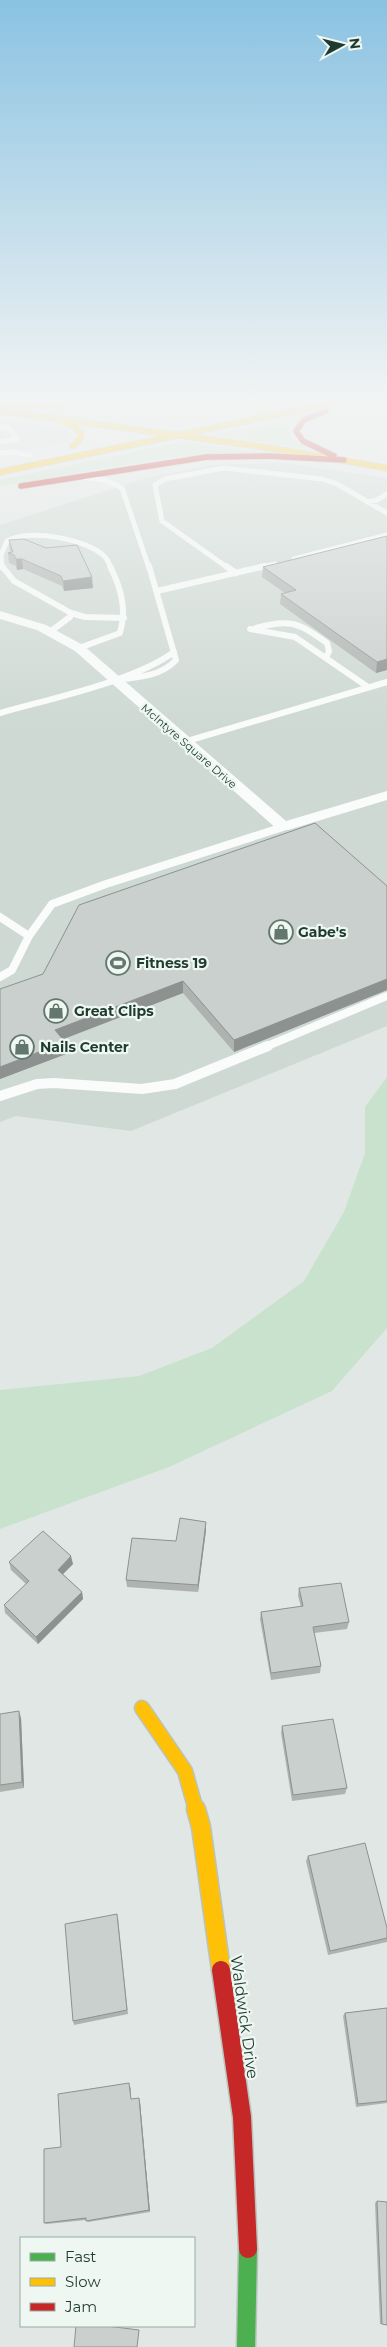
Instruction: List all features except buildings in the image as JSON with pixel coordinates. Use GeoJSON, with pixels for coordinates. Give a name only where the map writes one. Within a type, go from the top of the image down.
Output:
{"type":"FeatureCollection","features":[{"type":"Feature","properties":{"kind":"main road","name":"Waldwick Drive"},"geometry":{"type":"LineString","coordinates":[[142,1708],[186,1771],[201,1827],[242,2117],[248,2227],[246,2347]]}},
{"type":"Feature","properties":{"kind":"street","name":"McIntyre Square Drive"},"geometry":{"type":"LineString","coordinates":[[0,615],[51,631],[79,648],[113,680],[283,827]]}},
{"type":"Feature","properties":{"kind":"street"},"geometry":{"type":"LineString","coordinates":[[283,827],[387,795]]}},
{"type":"Feature","properties":{"kind":"lane"},"geometry":{"type":"LineString","coordinates":[[0,713],[113,680],[142,676],[169,668],[176,660],[157,591],[129,509]]}},
{"type":"Feature","properties":{"kind":"lane"},"geometry":{"type":"LineString","coordinates":[[160,509],[162,521],[236,573]]}},
{"type":"Feature","properties":{"kind":"lane"},"geometry":{"type":"LineString","coordinates":[[287,560],[387,535]]}},
{"type":"Feature","properties":{"kind":"lane"},"geometry":{"type":"LineString","coordinates":[[79,648],[120,632],[124,618],[124,600],[104,556],[94,549],[65,538],[22,536],[6,541],[1,557],[2,566],[9,577],[71,613],[85,617],[124,618]]}},
{"type":"Feature","properties":{"kind":"lane"},"geometry":{"type":"LineString","coordinates":[[157,591],[278,563]]}},
{"type":"Feature","properties":{"kind":"lane"},"geometry":{"type":"LineString","coordinates":[[51,631],[70,617],[71,613]]}},
{"type":"Feature","properties":{"kind":"lane"},"geometry":{"type":"LineString","coordinates":[[326,658],[329,651],[327,643],[296,622],[281,621],[250,629],[295,637],[368,687]]}},
{"type":"Feature","properties":{"kind":"lane"},"geometry":{"type":"LineString","coordinates":[[184,742],[387,682]]}},
{"type":"Feature","properties":{"kind":"lane"},"geometry":{"type":"LineString","coordinates":[[0,977],[12,970],[29,936],[47,908],[61,900],[283,827]]}},
{"type":"Feature","properties":{"kind":"lane"},"geometry":{"type":"LineString","coordinates":[[0,917],[29,936]]}},
{"type":"Feature","properties":{"kind":"lane"},"geometry":{"type":"LineString","coordinates":[[0,1096],[37,1084],[54,1082],[142,1089],[176,1084],[387,996]]}},
{"type":"Feature","properties":{"kind":"shaded area"},"geometry":{"type":"Polygon","coordinates":[[[51,509],[387,509],[387,1026],[131,1131],[16,1116],[0,1122],[0,525],[51,509]]]}},
{"type":"Feature","properties":{"kind":"green space"},"geometry":{"type":"Polygon","coordinates":[[[387,1077],[387,1328],[332,1391],[169,1467],[0,1529],[0,1390],[139,1376],[212,1348],[304,1281],[344,1212],[365,1153],[365,1107],[387,1077]]]}},
{"type":"Feature","properties":{"kind":"traffic: fast"},"geometry":{"type":"LineString","coordinates":[[246,2347],[248,2249]]}},
{"type":"Feature","properties":{"kind":"traffic: slow"},"geometry":{"type":"LineString","coordinates":[[142,1708],[185,1771],[201,1827],[221,1970]]}},
{"type":"Feature","properties":{"kind":"traffic: jam"},"geometry":{"type":"LineString","coordinates":[[221,1970],[242,2117],[248,2249]]}},
{"type":"Feature","properties":{"kind":"place","name":"Gabe's"},"geometry":{"type":"Point","coordinates":[281,932]}},
{"type":"Feature","properties":{"kind":"place","name":"Fitness 19"},"geometry":{"type":"Point","coordinates":[118,963]}},
{"type":"Feature","properties":{"kind":"place","name":"Great Clips"},"geometry":{"type":"Point","coordinates":[56,1011]}},
{"type":"Feature","properties":{"kind":"place","name":"Nails Center"},"geometry":{"type":"Point","coordinates":[22,1047]}}]}
